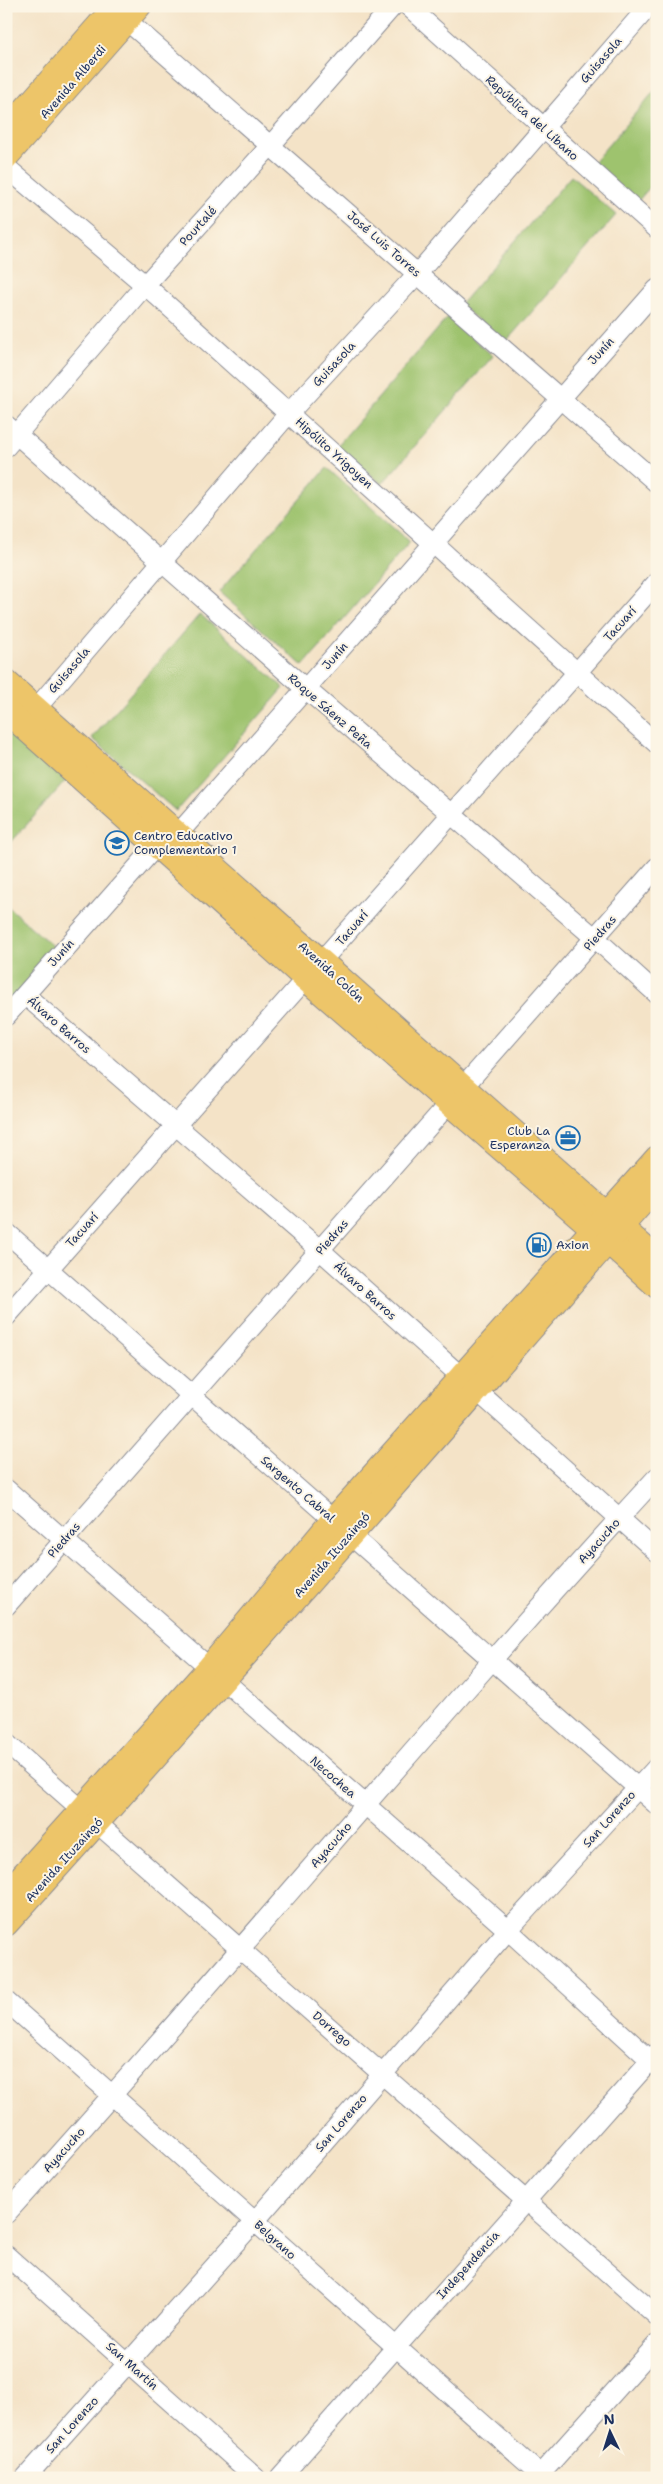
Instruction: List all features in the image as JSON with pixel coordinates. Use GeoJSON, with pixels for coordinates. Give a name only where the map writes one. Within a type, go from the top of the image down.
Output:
{"type":"FeatureCollection","features":[{"type":"Feature","properties":{"kind":"main road","name":"Avenida Alberdi"},"geometry":{"type":"LineString","coordinates":[[6,131],[121,10]]}},
{"type":"Feature","properties":{"kind":"main road","name":"Avenida Alberdi"},"geometry":{"type":"LineString","coordinates":[[6,157],[121,10]]}},
{"type":"Feature","properties":{"kind":"main road","name":"Avenida Colón"},"geometry":{"type":"LineString","coordinates":[[6,682],[21,715],[157,845],[314,971],[607,1228],[657,1286]]}},
{"type":"Feature","properties":{"kind":"main road","name":"Avenida Colón"},"geometry":{"type":"LineString","coordinates":[[21,715],[178,834],[314,971]]}},
{"type":"Feature","properties":{"kind":"main road","name":"Avenida Ituzaingó"},"geometry":{"type":"LineString","coordinates":[[6,1924],[89,1816],[216,1674],[341,1527],[607,1228],[657,1158]]}},
{"type":"Feature","properties":{"kind":"main road","name":"Avenida Ituzaingó"},"geometry":{"type":"LineString","coordinates":[[607,1228],[657,1186]]}},
{"type":"Feature","properties":{"kind":"main road","name":"Avenida Colón"},"geometry":{"type":"LineString","coordinates":[[607,1228],[657,1259]]}},
{"type":"Feature","properties":{"kind":"main road","name":"Avenida Ituzaingó"},"geometry":{"type":"LineString","coordinates":[[6,1894],[89,1816]]}},
{"type":"Feature","properties":{"kind":"street","name":"Pourtalé"},"geometry":{"type":"LineString","coordinates":[[10,435],[271,145],[393,6]]}},
{"type":"Feature","properties":{"kind":"street","name":"República del Líbano"},"geometry":{"type":"LineString","coordinates":[[408,6],[657,229]]}},
{"type":"Feature","properties":{"kind":"street","name":"Guisasola"},"geometry":{"type":"LineString","coordinates":[[21,715],[161,563],[289,413],[418,273],[649,6]]}},
{"type":"Feature","properties":{"kind":"street","name":"José Luis Torres"},"geometry":{"type":"LineString","coordinates":[[121,10],[271,145],[657,484]]}},
{"type":"Feature","properties":{"kind":"street","name":"Hipólito Yrigoyen"},"geometry":{"type":"LineString","coordinates":[[6,167],[145,285],[657,744]]}},
{"type":"Feature","properties":{"kind":"street","name":"Junín"},"geometry":{"type":"LineString","coordinates":[[6,1016],[157,845],[178,834],[559,398],[657,289]]}},
{"type":"Feature","properties":{"kind":"street","name":"Roque Sáenz Peña"},"geometry":{"type":"LineString","coordinates":[[10,435],[161,563],[450,815],[595,938],[657,994]]}},
{"type":"Feature","properties":{"kind":"street","name":"Tacuarí"},"geometry":{"type":"LineString","coordinates":[[6,1318],[48,1268],[176,1127],[657,582]]}},
{"type":"Feature","properties":{"kind":"street","name":"Piedras"},"geometry":{"type":"LineString","coordinates":[[6,1606],[454,1095],[657,867]]}},
{"type":"Feature","properties":{"kind":"street","name":"Álvaro Barros"},"geometry":{"type":"LineString","coordinates":[[25,995],[320,1250],[657,1552]]}},
{"type":"Feature","properties":{"kind":"street","name":"Sargento Cabral"},"geometry":{"type":"LineString","coordinates":[[6,1232],[492,1662],[657,1805]]}},
{"type":"Feature","properties":{"kind":"street","name":"Ayacucho"},"geometry":{"type":"LineString","coordinates":[[6,2214],[113,2096],[365,1806],[657,1477]]}},
{"type":"Feature","properties":{"kind":"street","name":"Necochea"},"geometry":{"type":"LineString","coordinates":[[6,1490],[655,2060]]}},
{"type":"Feature","properties":{"kind":"street","name":"Dorrego"},"geometry":{"type":"LineString","coordinates":[[6,1744],[384,2074],[525,2201],[657,2316]]}},
{"type":"Feature","properties":{"kind":"street","name":"San Lorenzo"},"geometry":{"type":"LineString","coordinates":[[25,2478],[255,2221],[508,1930],[657,1767]]}},
{"type":"Feature","properties":{"kind":"street","name":"Belgrano"},"geometry":{"type":"LineString","coordinates":[[6,2002],[396,2346],[541,2477]]}},
{"type":"Feature","properties":{"kind":"street","name":"Independencia"},"geometry":{"type":"LineString","coordinates":[[280,2478],[525,2201],[655,2060]]}},
{"type":"Feature","properties":{"kind":"street","name":"San Martín"},"geometry":{"type":"LineString","coordinates":[[6,2255],[256,2478]]}},
{"type":"Feature","properties":{"kind":"street"},"geometry":{"type":"LineString","coordinates":[[541,2477],[657,2344]]}},
{"type":"Feature","properties":{"kind":"green space"},"geometry":{"type":"Polygon","coordinates":[[[657,88],[657,179],[637,202],[592,164],[657,88]]]}},
{"type":"Feature","properties":{"kind":"green space"},"geometry":{"type":"Polygon","coordinates":[[[571,176],[616,215],[505,343],[460,305],[571,176]]]}},
{"type":"Feature","properties":{"kind":"green space"},"geometry":{"type":"Polygon","coordinates":[[[448,317],[493,356],[382,484],[337,446],[448,317]]]}},
{"type":"Feature","properties":{"kind":"green space"},"geometry":{"type":"Polygon","coordinates":[[[327,468],[410,542],[303,666],[219,592],[327,468]]]}},
{"type":"Feature","properties":{"kind":"green space"},"geometry":{"type":"Polygon","coordinates":[[[200,614],[284,688],[176,811],[92,738],[200,614]]]}},
{"type":"Feature","properties":{"kind":"green space"},"geometry":{"type":"Polygon","coordinates":[[[6,721],[69,777],[6,848],[6,721]]]}},
{"type":"Feature","properties":{"kind":"green space"},"geometry":{"type":"Polygon","coordinates":[[[6,905],[57,950],[6,1008],[6,905]]]}},
{"type":"Feature","properties":{"kind":"place","name":"Centro Educativo Complementario 1"},"geometry":{"type":"Point","coordinates":[117,843]}},
{"type":"Feature","properties":{"kind":"place","name":"Club La Esperanza"},"geometry":{"type":"Point","coordinates":[568,1138]}},
{"type":"Feature","properties":{"kind":"place","name":"Axion"},"geometry":{"type":"Point","coordinates":[539,1245]}}]}
